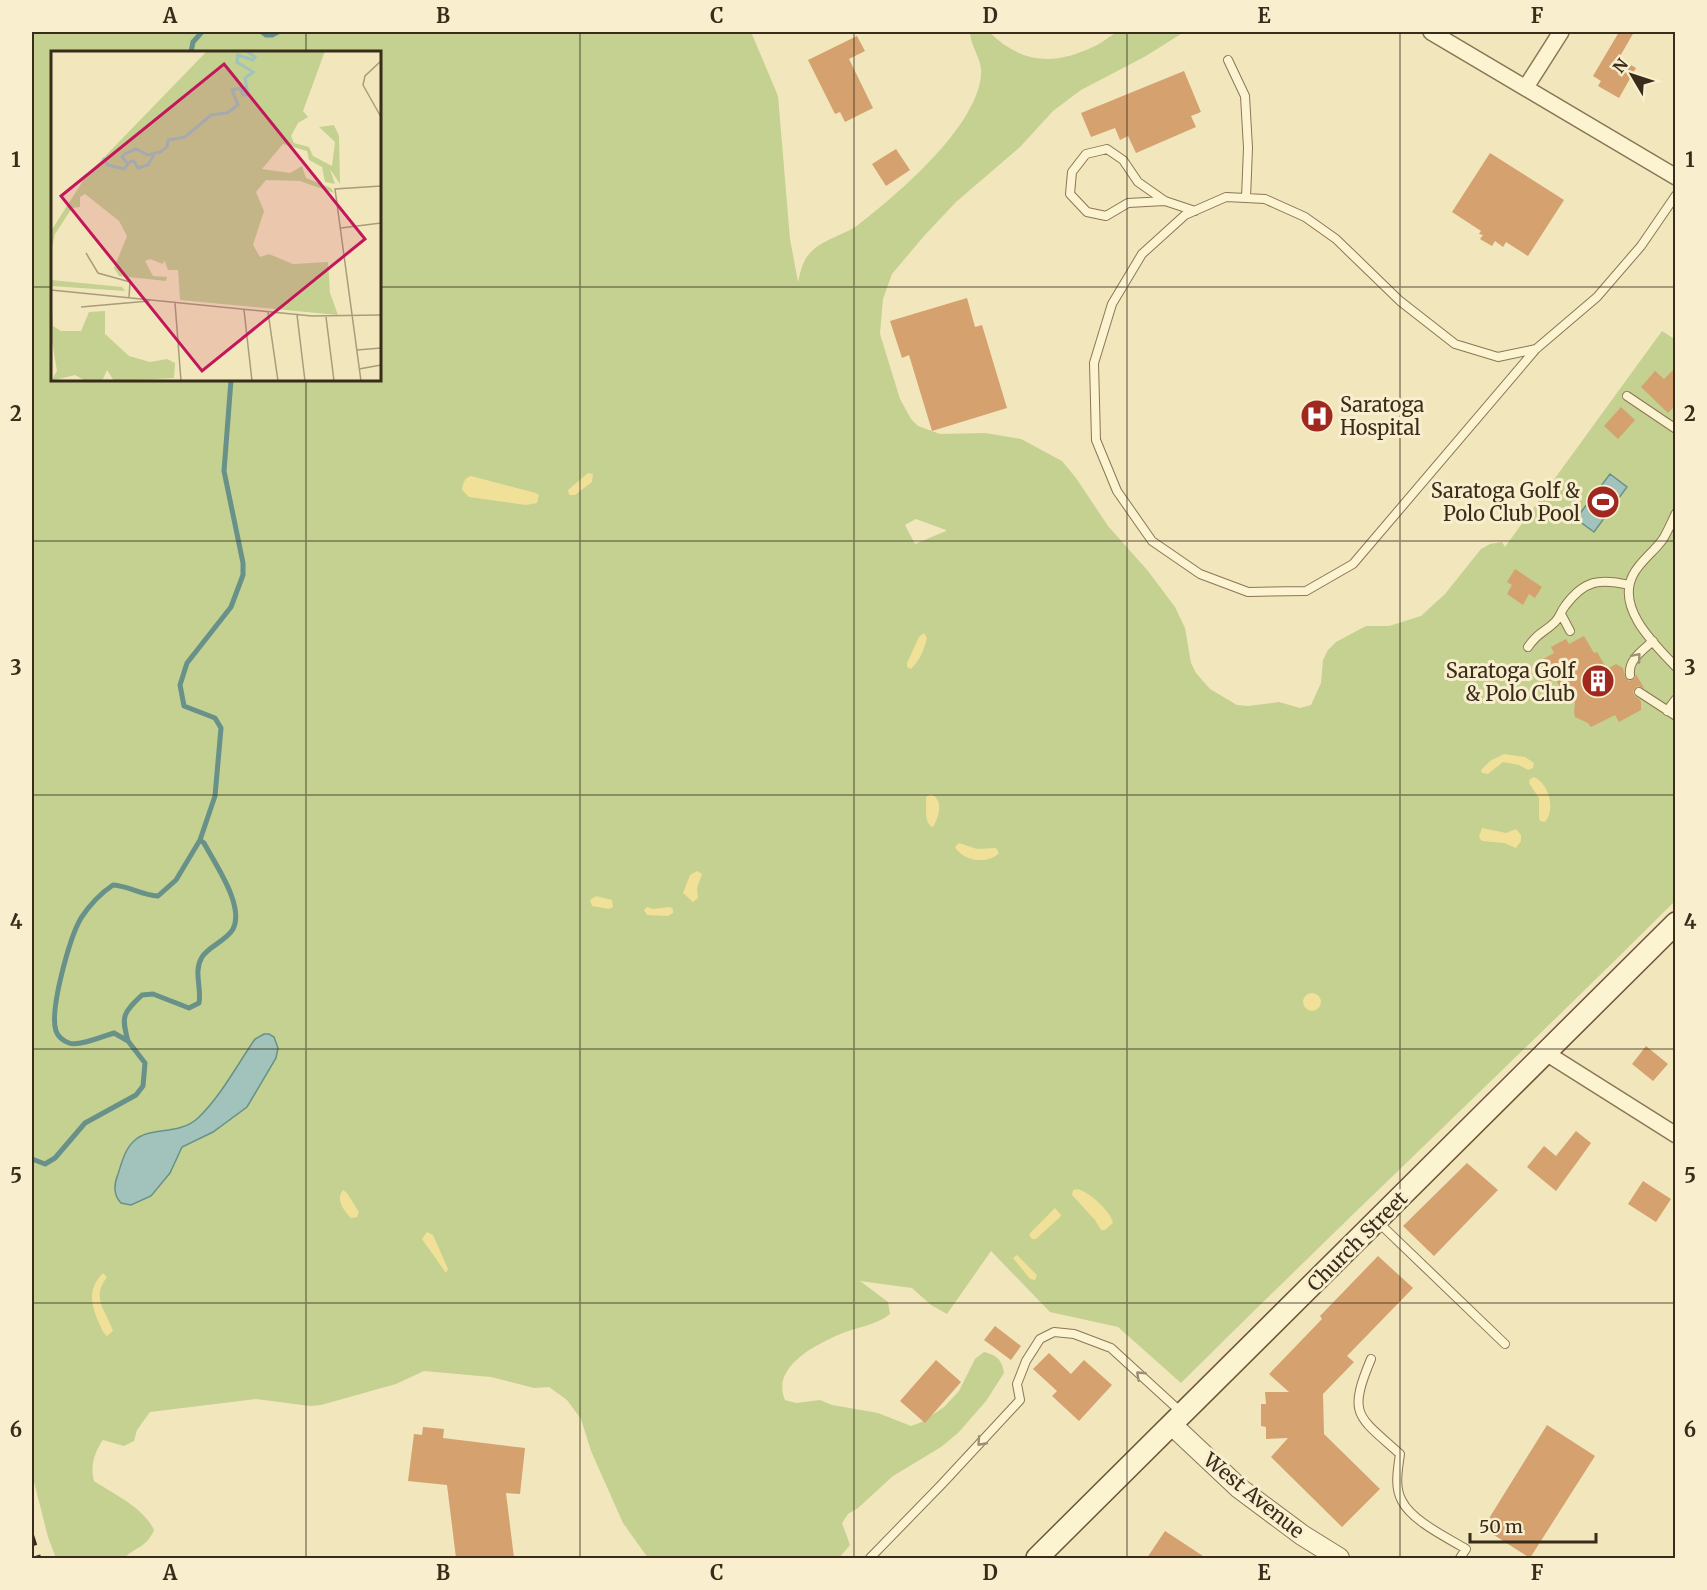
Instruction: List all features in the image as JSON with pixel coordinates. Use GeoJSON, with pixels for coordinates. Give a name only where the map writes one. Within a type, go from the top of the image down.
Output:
{"type":"FeatureCollection","features":[{"type":"Feature","properties":{"kind":"main road","name":"Church Street"},"geometry":{"type":"LineString","coordinates":[[1039,1557],[1676,923]]}},
{"type":"Feature","properties":{"kind":"street"},"geometry":{"type":"LineString","coordinates":[[1431,32],[1676,177]]}},
{"type":"Feature","properties":{"kind":"street"},"geometry":{"type":"LineString","coordinates":[[1526,87],[1562,32]]}},
{"type":"Feature","properties":{"kind":"street"},"geometry":{"type":"LineString","coordinates":[[1546,1053],[1676,1135]]}},
{"type":"Feature","properties":{"kind":"street","name":"West Avenue"},"geometry":{"type":"LineString","coordinates":[[1178,1420],[1239,1488],[1302,1535],[1339,1558]]}},
{"type":"Feature","properties":{"kind":"lane"},"geometry":{"type":"LineString","coordinates":[[1228,60],[1245,96],[1248,148],[1246,198]]}},
{"type":"Feature","properties":{"kind":"lane"},"geometry":{"type":"LineString","coordinates":[[1166,201],[1128,203],[1106,216],[1087,212],[1070,194],[1072,171],[1086,154],[1107,149],[1123,160],[1138,182],[1166,201],[1195,211]]}},
{"type":"Feature","properties":{"kind":"lane"},"geometry":{"type":"LineString","coordinates":[[1536,350],[1498,357],[1455,344],[1400,301],[1335,239],[1305,217],[1265,199],[1227,197],[1185,215],[1142,254],[1112,304],[1094,363],[1096,440],[1117,491],[1152,541],[1200,574],[1248,592],[1306,591],[1353,564],[1536,350],[1597,297],[1641,246],[1676,195]]}},
{"type":"Feature","properties":{"kind":"lane"},"geometry":{"type":"LineString","coordinates":[[1628,396],[1676,429]]}},
{"type":"Feature","properties":{"kind":"lane"},"geometry":{"type":"LineString","coordinates":[[1676,513],[1664,537],[1634,574],[1629,585],[1628,599],[1632,611],[1653,641],[1676,666]]}},
{"type":"Feature","properties":{"kind":"lane"},"geometry":{"type":"LineString","coordinates":[[1528,647],[1537,634],[1555,622],[1563,608],[1586,585],[1599,580],[1629,585]]}},
{"type":"Feature","properties":{"kind":"lane"},"geometry":{"type":"LineString","coordinates":[[1561,614],[1570,631]]}},
{"type":"Feature","properties":{"kind":"lane"},"geometry":{"type":"LineString","coordinates":[[1630,675],[1629,668],[1634,659],[1653,641]]}},
{"type":"Feature","properties":{"kind":"lane"},"geometry":{"type":"LineString","coordinates":[[1639,692],[1676,716]]}},
{"type":"Feature","properties":{"kind":"lane"},"geometry":{"type":"LineString","coordinates":[[1667,711],[1676,699]]}},
{"type":"Feature","properties":{"kind":"lane"},"geometry":{"type":"LineString","coordinates":[[1377,1221],[1505,1344]]}},
{"type":"Feature","properties":{"kind":"lane"},"geometry":{"type":"LineString","coordinates":[[870,1558],[1020,1400],[1017,1384],[1026,1361],[1040,1339],[1054,1332],[1074,1334],[1111,1348],[1178,1420]]}},
{"type":"Feature","properties":{"kind":"lane"},"geometry":{"type":"LineString","coordinates":[[1371,1359],[1357,1400],[1360,1414],[1368,1425],[1400,1454],[1398,1490],[1402,1502],[1433,1529],[1466,1549],[1460,1558]]}},
{"type":"Feature","properties":{"kind":"green space","name":"Saratoga Golf & Polo Club"},"geometry":{"type":"Polygon","coordinates":[[[1124,31],[1184,32],[1146,56],[1081,90],[1053,111],[1020,147],[956,202],[892,274],[883,299],[880,334],[900,399],[911,419],[918,426],[940,434],[985,433],[1021,439],[1062,461],[1108,526],[1148,571],[1175,607],[1185,628],[1191,663],[1196,673],[1210,689],[1237,705],[1279,702],[1300,708],[1311,705],[1321,683],[1323,660],[1328,650],[1336,642],[1366,626],[1389,626],[1421,616],[1445,594],[1481,549],[1490,544],[1502,542],[1505,547],[1662,331],[1676,340],[1675,901],[1181,1383],[1118,1327],[1050,1312],[991,1251],[947,1314],[931,1305],[912,1288],[860,1281],[888,1302],[890,1314],[817,1345],[789,1368],[784,1378],[782,1388],[785,1400],[796,1403],[820,1400],[832,1405],[878,1413],[911,1426],[922,1422],[944,1407],[959,1391],[975,1359],[984,1352],[998,1359],[1002,1365],[1004,1373],[986,1401],[958,1433],[941,1447],[893,1476],[858,1508],[848,1514],[842,1523],[850,1545],[839,1558],[648,1558],[623,1523],[591,1451],[581,1419],[567,1400],[549,1387],[534,1388],[491,1377],[424,1371],[396,1384],[321,1405],[310,1406],[256,1399],[150,1412],[137,1430],[134,1441],[124,1446],[103,1440],[97,1450],[92,1470],[94,1481],[143,1515],[154,1530],[151,1536],[124,1558],[56,1558],[48,1537],[32,1474],[32,32],[751,32],[778,96],[790,239],[798,282],[802,265],[815,248],[858,225],[893,196],[933,158],[966,116],[976,95],[981,75],[970,32],[989,32],[1001,43],[1026,56],[1052,59],[1066,57],[1098,45],[1116,33],[1124,31]],[[916,519],[905,525],[915,544],[946,530],[916,519]]]}},
{"type":"Feature","properties":{"kind":"sand"},"geometry":{"type":"Polygon","coordinates":[[[588,473],[593,474],[592,482],[575,495],[569,495],[568,490],[588,473]]]}},
{"type":"Feature","properties":{"kind":"sand"},"geometry":{"type":"Polygon","coordinates":[[[471,476],[536,493],[539,495],[537,503],[526,505],[469,497],[462,490],[464,481],[471,476]]]}},
{"type":"Feature","properties":{"kind":"sand"},"geometry":{"type":"Polygon","coordinates":[[[924,633],[927,638],[924,647],[911,669],[907,667],[907,663],[919,637],[924,633]]]}},
{"type":"Feature","properties":{"kind":"sand"},"geometry":{"type":"Polygon","coordinates":[[[1504,754],[1525,757],[1534,763],[1533,768],[1528,770],[1519,765],[1503,762],[1488,774],[1482,773],[1481,770],[1490,761],[1504,754]]]}},
{"type":"Feature","properties":{"kind":"sand"},"geometry":{"type":"Polygon","coordinates":[[[1534,777],[1544,785],[1549,797],[1550,810],[1545,822],[1540,821],[1539,798],[1529,783],[1534,777]]]}},
{"type":"Feature","properties":{"kind":"sand"},"geometry":{"type":"Polygon","coordinates":[[[931,794],[939,804],[933,827],[926,815],[926,797],[931,794]]]}},
{"type":"Feature","properties":{"kind":"sand"},"geometry":{"type":"Polygon","coordinates":[[[1482,828],[1506,833],[1516,829],[1521,835],[1521,841],[1516,848],[1504,843],[1482,841],[1479,837],[1482,828]]]}},
{"type":"Feature","properties":{"kind":"sand"},"geometry":{"type":"Polygon","coordinates":[[[959,843],[977,849],[996,848],[999,853],[988,859],[976,860],[959,852],[955,847],[959,843]]]}},
{"type":"Feature","properties":{"kind":"sand"},"geometry":{"type":"Polygon","coordinates":[[[697,871],[702,874],[697,888],[698,898],[693,902],[683,893],[690,875],[697,871]]]}},
{"type":"Feature","properties":{"kind":"sand"},"geometry":{"type":"Polygon","coordinates":[[[596,896],[612,900],[613,907],[609,909],[592,906],[590,900],[596,896]]]}},
{"type":"Feature","properties":{"kind":"sand"},"geometry":{"type":"Polygon","coordinates":[[[647,907],[653,909],[670,907],[673,913],[668,916],[647,915],[644,910],[647,907]]]}},
{"type":"Feature","properties":{"kind":"sand"},"geometry":{"type":"Polygon","coordinates":[[[1312,993],[1318,996],[1321,1002],[1318,1008],[1312,1011],[1306,1008],[1303,1002],[1306,996],[1312,993]]]}},
{"type":"Feature","properties":{"kind":"sand"},"geometry":{"type":"Polygon","coordinates":[[[1077,1189],[1093,1197],[1104,1207],[1113,1223],[1105,1230],[1101,1230],[1072,1195],[1073,1190],[1077,1189]]]}},
{"type":"Feature","properties":{"kind":"sand"},"geometry":{"type":"Polygon","coordinates":[[[343,1190],[359,1212],[357,1217],[351,1218],[343,1208],[340,1197],[343,1190]]]}},
{"type":"Feature","properties":{"kind":"sand"},"geometry":{"type":"Polygon","coordinates":[[[1055,1208],[1061,1215],[1060,1217],[1036,1239],[1032,1239],[1029,1235],[1031,1232],[1055,1208]]]}},
{"type":"Feature","properties":{"kind":"sand"},"geometry":{"type":"Polygon","coordinates":[[[427,1232],[433,1235],[448,1269],[446,1273],[422,1239],[427,1232]]]}},
{"type":"Feature","properties":{"kind":"sand"},"geometry":{"type":"Polygon","coordinates":[[[1017,1255],[1037,1275],[1035,1280],[1030,1279],[1013,1258],[1017,1255]]]}},
{"type":"Feature","properties":{"kind":"sand"},"geometry":{"type":"Polygon","coordinates":[[[103,1273],[107,1277],[100,1291],[101,1304],[113,1331],[107,1336],[96,1316],[92,1297],[94,1285],[103,1273]]]}},
{"type":"Feature","properties":{"kind":"water","name":"Saratoga Golf & Polo Club Pool"},"geometry":{"type":"Polygon","coordinates":[[[1610,474],[1627,487],[1594,532],[1579,521],[1578,516],[1610,474]]]}},
{"type":"Feature","properties":{"kind":"water"},"geometry":{"type":"Polygon","coordinates":[[[264,1034],[274,1037],[278,1048],[276,1058],[247,1107],[213,1132],[182,1147],[170,1173],[151,1196],[131,1205],[121,1203],[115,1193],[116,1182],[124,1156],[131,1144],[140,1136],[182,1127],[198,1118],[221,1090],[255,1039],[264,1034]]]}},
{"type":"Feature","properties":{"kind":"building"},"geometry":{"type":"Polygon","coordinates":[[[1619,32],[1634,32],[1619,58],[1636,68],[1619,98],[1598,86],[1601,81],[1593,76],[1619,32]]]}},
{"type":"Feature","properties":{"kind":"building"},"geometry":{"type":"Polygon","coordinates":[[[857,36],[865,51],[849,59],[873,108],[845,122],[840,112],[835,114],[808,60],[857,36]]]}},
{"type":"Feature","properties":{"kind":"building"},"geometry":{"type":"Polygon","coordinates":[[[1184,71],[1201,112],[1191,116],[1196,127],[1136,153],[1128,136],[1120,140],[1115,128],[1091,137],[1081,113],[1184,71]]]}},
{"type":"Feature","properties":{"kind":"building"},"geometry":{"type":"Polygon","coordinates":[[[896,149],[910,170],[886,186],[872,164],[896,149]]]}},
{"type":"Feature","properties":{"kind":"building"},"geometry":{"type":"Polygon","coordinates":[[[1490,153],[1564,200],[1528,256],[1506,242],[1503,247],[1495,241],[1492,246],[1480,239],[1483,235],[1479,234],[1481,231],[1452,212],[1490,153]]]}},
{"type":"Feature","properties":{"kind":"building"},"geometry":{"type":"Polygon","coordinates":[[[967,298],[975,327],[982,325],[1007,408],[932,431],[909,355],[902,358],[890,321],[967,298]]]}},
{"type":"Feature","properties":{"kind":"building"},"geometry":{"type":"Polygon","coordinates":[[[1676,367],[1676,405],[1668,413],[1641,387],[1655,371],[1664,379],[1676,367]]]}},
{"type":"Feature","properties":{"kind":"building"},"geometry":{"type":"Polygon","coordinates":[[[1621,407],[1635,420],[1618,439],[1604,426],[1621,407]]]}},
{"type":"Feature","properties":{"kind":"building"},"geometry":{"type":"Polygon","coordinates":[[[1515,569],[1542,587],[1535,598],[1529,594],[1523,605],[1507,594],[1512,585],[1507,582],[1515,569]]]}},
{"type":"Feature","properties":{"kind":"building","name":"Saratoga Golf & Polo Club"},"geometry":{"type":"Polygon","coordinates":[[[1584,636],[1607,669],[1616,664],[1623,668],[1625,677],[1629,681],[1635,678],[1636,674],[1644,688],[1637,686],[1633,691],[1641,701],[1641,710],[1619,722],[1615,715],[1591,727],[1588,723],[1575,717],[1575,703],[1566,688],[1562,691],[1555,678],[1545,684],[1534,664],[1554,653],[1551,647],[1566,639],[1569,644],[1584,636]]]}},
{"type":"Feature","properties":{"kind":"building"},"geometry":{"type":"Polygon","coordinates":[[[1646,1046],[1668,1064],[1653,1081],[1632,1064],[1646,1046]]]}},
{"type":"Feature","properties":{"kind":"building"},"geometry":{"type":"Polygon","coordinates":[[[1576,1131],[1591,1143],[1556,1191],[1527,1167],[1544,1146],[1556,1156],[1576,1131]]]}},
{"type":"Feature","properties":{"kind":"building"},"geometry":{"type":"Polygon","coordinates":[[[1467,1163],[1498,1190],[1434,1256],[1403,1226],[1467,1163]]]}},
{"type":"Feature","properties":{"kind":"building"},"geometry":{"type":"Polygon","coordinates":[[[1643,1181],[1671,1199],[1656,1222],[1628,1204],[1643,1181]]]}},
{"type":"Feature","properties":{"kind":"building"},"geometry":{"type":"Polygon","coordinates":[[[1378,1256],[1413,1288],[1347,1356],[1354,1362],[1323,1394],[1324,1434],[1380,1489],[1342,1527],[1271,1457],[1288,1438],[1266,1439],[1266,1427],[1261,1426],[1261,1404],[1266,1404],[1265,1392],[1289,1392],[1269,1374],[1322,1319],[1320,1316],[1378,1256]]]}},
{"type":"Feature","properties":{"kind":"building"},"geometry":{"type":"Polygon","coordinates":[[[995,1326],[1021,1346],[1011,1360],[984,1340],[995,1326]]]}},
{"type":"Feature","properties":{"kind":"building"},"geometry":{"type":"Polygon","coordinates":[[[1049,1353],[1071,1374],[1084,1360],[1112,1385],[1079,1421],[1052,1396],[1057,1391],[1033,1369],[1049,1353]]]}},
{"type":"Feature","properties":{"kind":"building"},"geometry":{"type":"Polygon","coordinates":[[[936,1360],[961,1382],[925,1423],[900,1401],[936,1360]]]}},
{"type":"Feature","properties":{"kind":"building"},"geometry":{"type":"Polygon","coordinates":[[[1547,1425],[1595,1456],[1530,1558],[1483,1528],[1547,1425]]]}},
{"type":"Feature","properties":{"kind":"building"},"geometry":{"type":"Polygon","coordinates":[[[423,1427],[444,1429],[443,1438],[525,1448],[520,1494],[506,1493],[514,1558],[456,1558],[447,1485],[408,1481],[414,1434],[422,1435],[423,1427]]]}},
{"type":"Feature","properties":{"kind":"building"},"geometry":{"type":"Polygon","coordinates":[[[1165,1531],[1206,1558],[1147,1558],[1165,1531]]]}},
{"type":"Feature","properties":{"kind":"waterway"},"geometry":{"type":"LineString","coordinates":[[191,51],[193,42],[202,32]]}},
{"type":"Feature","properties":{"kind":"waterway"},"geometry":{"type":"LineString","coordinates":[[262,32],[266,35],[278,32]]}},
{"type":"Feature","properties":{"kind":"waterway"},"geometry":{"type":"LineString","coordinates":[[32,1159],[45,1164],[55,1158],[85,1123],[136,1095],[143,1086],[145,1063],[128,1041],[114,1033],[85,1042],[73,1044],[67,1042],[56,1031],[55,1007],[66,957],[76,927],[84,913],[113,885],[158,896],[176,880],[200,840],[215,796],[221,728],[215,718],[184,706],[180,685],[187,663],[231,607],[243,575],[243,563],[224,471],[231,381]]}},
{"type":"Feature","properties":{"kind":"waterway"},"geometry":{"type":"LineString","coordinates":[[128,1041],[125,1015],[142,995],[153,994],[189,1008],[199,1003],[199,963],[202,957],[233,929],[236,920],[232,897],[215,862],[200,840]]}},
{"type":"Feature","properties":{"kind":"railway"},"geometry":{"type":"LineString","coordinates":[[32,1536],[39,1558]]}},
{"type":"Feature","properties":{"kind":"place","name":"Saratoga Hospital"},"geometry":{"type":"Point","coordinates":[1317,416]}},
{"type":"Feature","properties":{"kind":"place","name":"Saratoga Golf & Polo Club Pool"},"geometry":{"type":"Point","coordinates":[1603,502]}},
{"type":"Feature","properties":{"kind":"place","name":"Saratoga Golf & Polo Club"},"geometry":{"type":"Point","coordinates":[1598,681]}}]}
